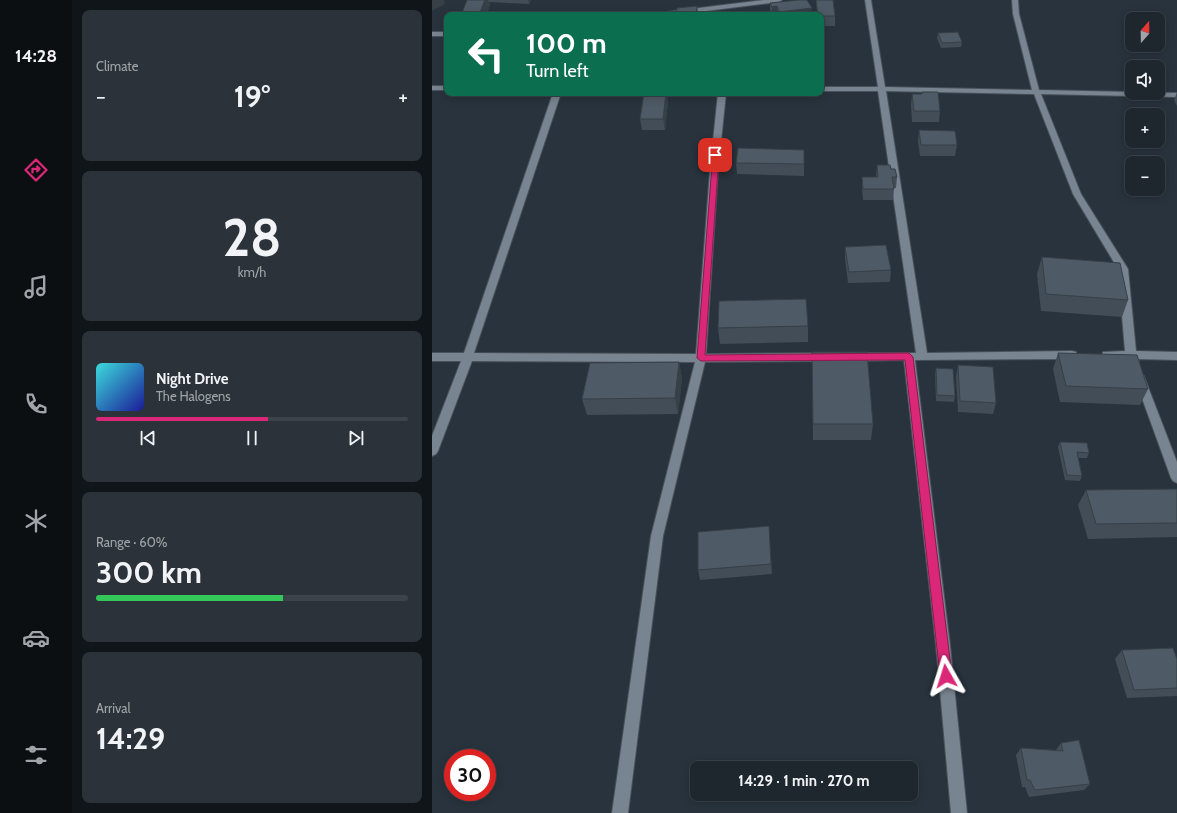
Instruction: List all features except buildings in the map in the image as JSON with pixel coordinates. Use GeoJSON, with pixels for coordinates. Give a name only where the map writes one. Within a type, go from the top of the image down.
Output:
{"type":"FeatureCollection","features":[{"type":"Feature","properties":{"kind":"street"},"geometry":{"type":"LineString","coordinates":[[683,12],[779,0]]}},
{"type":"Feature","properties":{"kind":"street"},"geometry":{"type":"LineString","coordinates":[[868,0],[922,356]]}},
{"type":"Feature","properties":{"kind":"street"},"geometry":{"type":"LineString","coordinates":[[1015,0],[1016,14],[1036,91],[1077,194],[1123,269],[1132,355],[1177,478]]}},
{"type":"Feature","properties":{"kind":"street"},"geometry":{"type":"LineString","coordinates":[[732,12],[733,6]]}},
{"type":"Feature","properties":{"kind":"street"},"geometry":{"type":"LineString","coordinates":[[432,34],[444,34]]}},
{"type":"Feature","properties":{"kind":"street"},"geometry":{"type":"LineString","coordinates":[[432,88],[444,88]]}},
{"type":"Feature","properties":{"kind":"street"},"geometry":{"type":"LineString","coordinates":[[824,89],[1177,94]]}},
{"type":"Feature","properties":{"kind":"street"},"geometry":{"type":"LineString","coordinates":[[432,451],[468,357],[556,96]]}},
{"type":"Feature","properties":{"kind":"street"},"geometry":{"type":"LineString","coordinates":[[620,813],[657,536],[701,358],[713,178],[722,96]]}},
{"type":"Feature","properties":{"kind":"street"},"geometry":{"type":"LineString","coordinates":[[432,356],[701,358],[1085,355]]}},
{"type":"Feature","properties":{"kind":"street"},"geometry":{"type":"LineString","coordinates":[[1100,355],[1177,356]]}},
{"type":"Feature","properties":{"kind":"street"},"geometry":{"type":"LineString","coordinates":[[909,357],[943,645],[959,813]]}},
{"type":"Feature","properties":{"kind":"route"},"geometry":{"type":"LineString","coordinates":[[715,155],[704,292],[701,358],[909,357],[946,676]]}}]}
